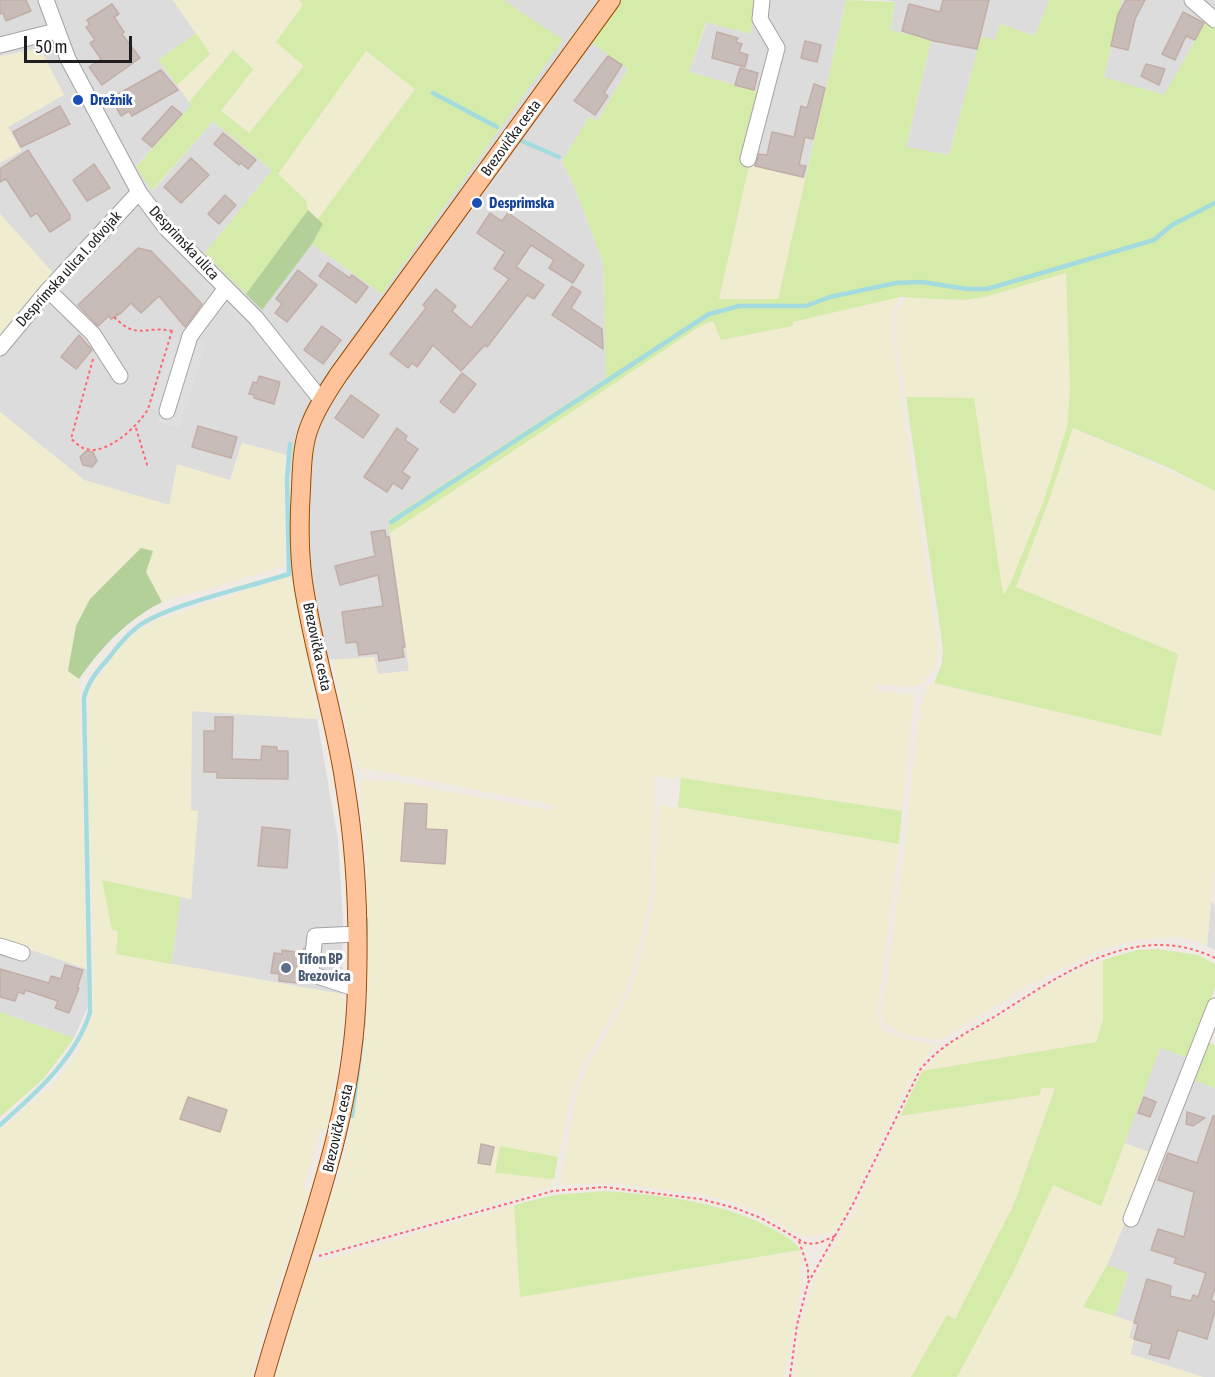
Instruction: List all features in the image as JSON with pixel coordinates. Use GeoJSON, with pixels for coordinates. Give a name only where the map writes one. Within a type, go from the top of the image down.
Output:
{"type":"FeatureCollection","features":[{"type":"Feature","properties":{"kind":"main road","name":"Brezovička cesta"},"geometry":{"type":"LineString","coordinates":[[264,1377],[327,1178],[344,1112],[351,1070],[357,989],[358,934],[354,859],[345,784],[303,582],[301,556],[303,453],[311,423],[339,374],[611,0]]}},
{"type":"Feature","properties":{"kind":"street","name":"Desprimska ulica"},"geometry":{"type":"LineString","coordinates":[[46,0],[56,32],[95,114],[139,192],[165,226],[270,334],[322,401]]}},
{"type":"Feature","properties":{"kind":"street"},"geometry":{"type":"LineString","coordinates":[[748,159],[777,48],[760,19],[762,0]]}},
{"type":"Feature","properties":{"kind":"street"},"geometry":{"type":"LineString","coordinates":[[1192,0],[1215,20]]}},
{"type":"Feature","properties":{"kind":"street"},"geometry":{"type":"LineString","coordinates":[[0,45],[56,32]]}},
{"type":"Feature","properties":{"kind":"street","name":"Desprimska ulica I. odvojak"},"geometry":{"type":"LineString","coordinates":[[0,348],[48,290],[139,192]]}},
{"type":"Feature","properties":{"kind":"street"},"geometry":{"type":"LineString","coordinates":[[167,411],[190,336],[226,288]]}},
{"type":"Feature","properties":{"kind":"street"},"geometry":{"type":"LineString","coordinates":[[48,290],[93,334],[120,376]]}},
{"type":"Feature","properties":{"kind":"street"},"geometry":{"type":"LineString","coordinates":[[357,989],[314,975],[310,971],[315,936],[358,934]]}},
{"type":"Feature","properties":{"kind":"street"},"geometry":{"type":"LineString","coordinates":[[0,946],[22,953]]}},
{"type":"Feature","properties":{"kind":"street"},"geometry":{"type":"LineString","coordinates":[[1131,1219],[1215,1006]]}},
{"type":"Feature","properties":{"kind":"path"},"geometry":{"type":"LineString","coordinates":[[114,316],[127,330],[159,328],[190,336]]}},
{"type":"Feature","properties":{"kind":"path"},"geometry":{"type":"LineString","coordinates":[[103,351],[90,363],[71,439],[84,449],[100,450],[136,427],[148,409],[172,331]]}},
{"type":"Feature","properties":{"kind":"path"},"geometry":{"type":"LineString","coordinates":[[136,427],[148,468]]}},
{"type":"Feature","properties":{"kind":"path"},"geometry":{"type":"LineString","coordinates":[[808,1283],[852,1206],[920,1070],[941,1047],[1051,980],[1101,956],[1156,945],[1193,950],[1215,958]]}},
{"type":"Feature","properties":{"kind":"path"},"geometry":{"type":"LineString","coordinates":[[301,1255],[321,1257],[553,1191],[604,1187],[668,1194],[735,1208],[761,1218],[799,1241],[819,1243],[835,1236]]}},
{"type":"Feature","properties":{"kind":"path"},"geometry":{"type":"LineString","coordinates":[[790,1377],[797,1325],[808,1283],[808,1268],[799,1241]]}},
{"type":"Feature","properties":{"kind":"shaded area"},"geometry":{"type":"Polygon","coordinates":[[[0,0],[173,0],[196,33],[158,60],[192,105],[136,166],[153,191],[213,121],[272,170],[205,253],[262,309],[312,244],[382,294],[562,41],[503,0],[622,0],[591,42],[628,68],[597,122],[589,118],[562,161],[575,188],[603,263],[606,378],[388,520],[409,671],[378,674],[374,657],[309,661],[291,576],[290,456],[242,443],[230,480],[169,505],[84,480],[0,412],[0,358],[63,284],[0,214],[0,163],[21,151],[8,127],[36,49],[0,56],[0,0]]]}},
{"type":"Feature","properties":{"kind":"shaded area"},"geometry":{"type":"Polygon","coordinates":[[[173,0],[243,0],[242,2],[246,0],[299,0],[303,5],[304,66],[249,133],[221,111],[252,69],[232,50],[189,102],[177,85],[209,53],[173,0]]]}},
{"type":"Feature","properties":{"kind":"shaded area"},"geometry":{"type":"Polygon","coordinates":[[[756,0],[846,0],[805,179],[749,165],[761,92],[689,72],[707,22],[750,34],[756,0]]]}},
{"type":"Feature","properties":{"kind":"shaded area"},"geometry":{"type":"Polygon","coordinates":[[[885,0],[1049,0],[1035,36],[1000,24],[995,41],[981,37],[949,155],[906,148],[931,40],[890,30],[895,2],[885,0]]]}},
{"type":"Feature","properties":{"kind":"shaded area"},"geometry":{"type":"Polygon","coordinates":[[[1122,0],[1215,0],[1215,28],[1205,21],[1165,95],[1104,78],[1122,0]]]}},
{"type":"Feature","properties":{"kind":"shaded area"},"geometry":{"type":"Polygon","coordinates":[[[36,49],[42,52],[64,95],[8,127],[21,151],[0,163],[0,56],[36,49]]]}},
{"type":"Feature","properties":{"kind":"shaded area"},"geometry":{"type":"Polygon","coordinates":[[[365,51],[415,88],[318,219],[308,210],[306,200],[277,175],[365,51]]]}},
{"type":"Feature","properties":{"kind":"shaded area"},"geometry":{"type":"Polygon","coordinates":[[[749,165],[805,179],[778,299],[719,299],[749,165]]]}},
{"type":"Feature","properties":{"kind":"shaded area"},"geometry":{"type":"Polygon","coordinates":[[[0,214],[53,273],[0,336],[0,214]]]}},
{"type":"Feature","properties":{"kind":"shaded area"},"geometry":{"type":"Polygon","coordinates":[[[1066,273],[1070,389],[1067,427],[1044,500],[1010,584],[1002,596],[974,398],[906,397],[897,341],[897,312],[906,297],[963,300],[985,297],[1066,273]]]}},
{"type":"Feature","properties":{"kind":"shaded area"},"geometry":{"type":"Polygon","coordinates":[[[900,297],[893,312],[893,342],[938,649],[936,666],[920,685],[911,687],[877,684],[878,691],[914,695],[902,811],[655,776],[651,892],[638,952],[623,997],[583,1065],[572,1092],[558,1157],[500,1146],[496,1173],[554,1179],[553,1187],[326,1252],[312,1252],[339,1177],[354,1117],[364,1048],[369,984],[366,881],[368,873],[359,780],[394,781],[553,811],[552,805],[356,768],[333,660],[374,657],[378,674],[409,671],[390,533],[702,325],[713,321],[721,340],[793,326],[793,322],[900,297]]]}},
{"type":"Feature","properties":{"kind":"shaded area"},"geometry":{"type":"Polygon","coordinates":[[[173,334],[206,343],[180,428],[157,422],[160,412],[150,408],[173,334]]]}},
{"type":"Feature","properties":{"kind":"shaded area"},"geometry":{"type":"Polygon","coordinates":[[[0,412],[84,480],[169,505],[177,464],[230,480],[242,443],[284,454],[284,566],[162,602],[146,572],[68,670],[79,679],[87,969],[0,939],[0,412]]]}},
{"type":"Feature","properties":{"kind":"shaded area"},"geometry":{"type":"Polygon","coordinates":[[[1073,428],[1215,491],[1215,866],[1207,946],[1189,939],[1172,937],[1136,940],[1102,950],[1033,983],[945,1037],[937,1040],[907,1035],[885,1024],[882,1013],[904,853],[920,706],[928,686],[934,683],[1161,736],[1178,654],[1015,587],[1048,503],[1073,428]]]}},
{"type":"Feature","properties":{"kind":"shaded area"},"geometry":{"type":"Polygon","coordinates":[[[291,576],[309,661],[317,719],[192,711],[191,810],[198,811],[191,899],[102,880],[113,930],[118,930],[116,954],[342,994],[345,999],[342,1036],[328,1128],[319,1132],[303,1189],[309,1193],[262,1333],[251,1377],[0,1377],[0,1130],[45,1091],[49,1091],[77,1053],[93,1012],[94,962],[88,778],[89,689],[122,645],[139,630],[156,620],[291,576]]]}},
{"type":"Feature","properties":{"kind":"shaded area"},"geometry":{"type":"Polygon","coordinates":[[[191,711],[317,719],[338,840],[343,922],[342,994],[171,964],[181,897],[191,899],[198,811],[191,811],[191,711]]]}},
{"type":"Feature","properties":{"kind":"shaded area"},"geometry":{"type":"Polygon","coordinates":[[[659,804],[899,844],[877,1013],[881,1027],[887,1032],[910,1040],[936,1045],[913,1075],[843,1219],[835,1230],[826,1235],[802,1236],[758,1212],[730,1201],[697,1194],[612,1183],[560,1185],[576,1097],[586,1069],[627,999],[642,953],[655,892],[659,804]]]}},
{"type":"Feature","properties":{"kind":"shaded area"},"geometry":{"type":"Polygon","coordinates":[[[1211,902],[1215,905],[1215,950],[1207,946],[1211,902]]]}},
{"type":"Feature","properties":{"kind":"shaded area"},"geometry":{"type":"Polygon","coordinates":[[[0,939],[87,969],[87,1008],[74,1038],[0,1012],[0,939]]]}},
{"type":"Feature","properties":{"kind":"shaded area"},"geometry":{"type":"Polygon","coordinates":[[[1103,960],[1103,1020],[1096,1042],[922,1071],[947,1045],[1000,1017],[1050,984],[1103,960]]]}},
{"type":"Feature","properties":{"kind":"shaded area"},"geometry":{"type":"Polygon","coordinates":[[[1160,1047],[1191,1059],[1184,1076],[1215,1088],[1215,1377],[1203,1377],[1130,1354],[1134,1340],[1129,1338],[1133,1323],[1115,1316],[1128,1273],[1107,1265],[1154,1154],[1124,1143],[1160,1047]]]}},
{"type":"Feature","properties":{"kind":"shaded area"},"geometry":{"type":"Polygon","coordinates":[[[1055,1087],[1014,1204],[955,1319],[947,1316],[911,1377],[794,1377],[800,1324],[818,1273],[857,1207],[900,1116],[1040,1095],[1041,1088],[1055,1087]]]}},
{"type":"Feature","properties":{"kind":"shaded area"},"geometry":{"type":"Polygon","coordinates":[[[1124,1143],[1154,1154],[1107,1265],[1083,1306],[1133,1322],[1129,1338],[1134,1340],[1130,1354],[1203,1377],[957,1377],[1014,1271],[1053,1185],[1101,1206],[1124,1143]]]}},
{"type":"Feature","properties":{"kind":"shaded area"},"geometry":{"type":"Polygon","coordinates":[[[514,1205],[520,1296],[800,1250],[802,1284],[784,1377],[276,1377],[311,1262],[323,1261],[514,1205]]]}},
{"type":"Feature","properties":{"kind":"green space"},"geometry":{"type":"Polygon","coordinates":[[[299,0],[503,0],[563,40],[382,294],[312,244],[323,224],[318,219],[415,89],[366,51],[278,174],[306,200],[308,210],[246,294],[205,253],[272,170],[213,121],[152,191],[136,167],[191,105],[189,102],[233,50],[253,69],[221,111],[249,133],[304,66],[276,42],[303,5],[299,0]]]}},
{"type":"Feature","properties":{"kind":"green space"},"geometry":{"type":"Polygon","coordinates":[[[622,0],[756,0],[750,34],[706,22],[689,72],[761,92],[749,165],[719,299],[778,299],[846,0],[895,2],[890,30],[931,40],[906,147],[949,155],[981,37],[995,40],[1000,24],[1035,36],[1049,0],[1122,0],[1104,77],[1164,95],[1206,21],[1215,28],[1215,491],[1167,467],[1073,428],[1016,587],[1178,654],[1161,736],[934,683],[942,663],[943,649],[906,397],[974,398],[1003,595],[1010,584],[1044,500],[1067,427],[1070,389],[1066,273],[985,297],[963,300],[900,297],[793,322],[793,326],[721,340],[713,321],[702,325],[390,533],[388,520],[606,378],[603,263],[575,188],[562,161],[589,117],[597,121],[628,69],[591,42],[622,0]]]}},
{"type":"Feature","properties":{"kind":"green space"},"geometry":{"type":"Polygon","coordinates":[[[196,33],[210,54],[177,85],[158,60],[196,33]]]}},
{"type":"Feature","properties":{"kind":"green space"},"geometry":{"type":"Polygon","coordinates":[[[308,210],[323,224],[312,244],[262,310],[246,294],[308,210]]]}},
{"type":"Feature","properties":{"kind":"green space"},"geometry":{"type":"Polygon","coordinates":[[[141,548],[153,551],[146,572],[162,602],[149,609],[116,635],[79,679],[68,671],[76,626],[90,599],[141,548]]]}},
{"type":"Feature","properties":{"kind":"green space"},"geometry":{"type":"Polygon","coordinates":[[[681,778],[902,811],[899,844],[678,807],[681,778]]]}},
{"type":"Feature","properties":{"kind":"green space"},"geometry":{"type":"Polygon","coordinates":[[[102,880],[181,897],[171,964],[116,954],[118,931],[112,930],[102,880]]]}},
{"type":"Feature","properties":{"kind":"green space"},"geometry":{"type":"Polygon","coordinates":[[[1157,949],[1198,955],[1215,964],[1215,987],[1191,1059],[1160,1048],[1101,1206],[1053,1185],[1014,1271],[957,1377],[911,1377],[947,1315],[955,1319],[1014,1204],[1055,1088],[1041,1088],[1040,1095],[900,1116],[922,1071],[1096,1042],[1103,1020],[1103,960],[1137,950],[1157,949]]]}},
{"type":"Feature","properties":{"kind":"green space"},"geometry":{"type":"Polygon","coordinates":[[[0,1012],[74,1038],[44,1078],[0,1117],[0,1012]]]}},
{"type":"Feature","properties":{"kind":"green space"},"geometry":{"type":"Polygon","coordinates":[[[1207,1042],[1215,1045],[1215,1088],[1193,1080],[1207,1042]]]}},
{"type":"Feature","properties":{"kind":"green space"},"geometry":{"type":"Polygon","coordinates":[[[500,1146],[558,1157],[554,1179],[495,1173],[500,1146]]]}},
{"type":"Feature","properties":{"kind":"green space"},"geometry":{"type":"Polygon","coordinates":[[[604,1191],[670,1198],[714,1206],[755,1220],[775,1230],[792,1241],[800,1250],[520,1297],[514,1205],[554,1195],[604,1191]]]}},
{"type":"Feature","properties":{"kind":"green space"},"geometry":{"type":"Polygon","coordinates":[[[1107,1265],[1128,1273],[1115,1316],[1083,1307],[1107,1265]]]}},
{"type":"Feature","properties":{"kind":"building"},"geometry":{"type":"Polygon","coordinates":[[[0,0],[26,0],[31,11],[6,21],[3,13],[0,14],[0,0]]]}},
{"type":"Feature","properties":{"kind":"building"},"geometry":{"type":"Polygon","coordinates":[[[943,0],[989,0],[977,49],[934,41],[902,31],[909,4],[940,12],[943,0]]]}},
{"type":"Feature","properties":{"kind":"building"},"geometry":{"type":"Polygon","coordinates":[[[1126,0],[1145,0],[1135,19],[1128,50],[1111,46],[1118,14],[1126,0]]]}},
{"type":"Feature","properties":{"kind":"building"},"geometry":{"type":"Polygon","coordinates":[[[112,4],[119,14],[114,17],[124,32],[122,34],[140,58],[102,85],[89,67],[101,59],[90,43],[95,40],[86,27],[90,25],[87,20],[112,4]]]}},
{"type":"Feature","properties":{"kind":"building"},"geometry":{"type":"Polygon","coordinates":[[[1183,12],[1204,23],[1195,40],[1186,36],[1175,60],[1162,54],[1183,12]]]}},
{"type":"Feature","properties":{"kind":"building"},"geometry":{"type":"Polygon","coordinates":[[[717,32],[738,38],[736,42],[742,44],[739,52],[748,55],[745,67],[712,58],[717,32]]]}},
{"type":"Feature","properties":{"kind":"building"},"geometry":{"type":"Polygon","coordinates":[[[805,41],[821,45],[817,62],[801,58],[805,41]]]}},
{"type":"Feature","properties":{"kind":"building"},"geometry":{"type":"Polygon","coordinates":[[[608,56],[622,65],[604,93],[608,96],[595,115],[574,101],[608,56]]]}},
{"type":"Feature","properties":{"kind":"building"},"geometry":{"type":"Polygon","coordinates":[[[1146,64],[1165,69],[1159,85],[1141,76],[1146,64]]]}},
{"type":"Feature","properties":{"kind":"building"},"geometry":{"type":"Polygon","coordinates":[[[740,68],[758,73],[754,90],[735,85],[740,68]]]}},
{"type":"Feature","properties":{"kind":"building"},"geometry":{"type":"Polygon","coordinates":[[[161,70],[178,90],[132,116],[129,111],[121,116],[111,98],[161,70]]]}},
{"type":"Feature","properties":{"kind":"building"},"geometry":{"type":"Polygon","coordinates":[[[814,84],[825,88],[813,139],[805,137],[799,165],[806,166],[803,177],[755,166],[759,154],[767,155],[772,132],[794,137],[801,106],[807,108],[814,84]]]}},
{"type":"Feature","properties":{"kind":"building"},"geometry":{"type":"Polygon","coordinates":[[[60,106],[70,124],[21,147],[13,132],[60,106]]]}},
{"type":"Feature","properties":{"kind":"building"},"geometry":{"type":"Polygon","coordinates":[[[172,106],[182,114],[152,147],[142,139],[172,106]]]}},
{"type":"Feature","properties":{"kind":"building"},"geometry":{"type":"Polygon","coordinates":[[[223,133],[256,160],[248,169],[241,163],[239,165],[214,144],[223,133]]]}},
{"type":"Feature","properties":{"kind":"building"},"geometry":{"type":"Polygon","coordinates":[[[28,150],[70,215],[70,219],[50,232],[37,213],[31,217],[6,179],[0,182],[0,169],[28,150]]]}},
{"type":"Feature","properties":{"kind":"building"},"geometry":{"type":"Polygon","coordinates":[[[191,158],[209,175],[181,203],[164,187],[191,158]]]}},
{"type":"Feature","properties":{"kind":"building"},"geometry":{"type":"Polygon","coordinates":[[[94,164],[110,188],[87,201],[73,180],[94,164]]]}},
{"type":"Feature","properties":{"kind":"building"},"geometry":{"type":"Polygon","coordinates":[[[225,195],[236,205],[219,224],[208,214],[225,195]]]}},
{"type":"Feature","properties":{"kind":"building"},"geometry":{"type":"Polygon","coordinates":[[[490,213],[502,221],[508,213],[584,265],[573,283],[549,268],[554,260],[531,245],[516,267],[544,285],[534,299],[527,295],[487,347],[485,345],[461,371],[433,345],[417,367],[412,363],[408,368],[390,354],[426,308],[423,305],[436,289],[456,306],[452,311],[471,328],[509,279],[494,269],[505,252],[477,233],[490,213]]]}},
{"type":"Feature","properties":{"kind":"building"},"geometry":{"type":"Polygon","coordinates":[[[138,248],[151,251],[202,304],[185,327],[159,296],[141,313],[131,303],[121,313],[111,319],[109,316],[98,326],[78,305],[138,248]]]}},
{"type":"Feature","properties":{"kind":"building"},"geometry":{"type":"Polygon","coordinates":[[[328,263],[350,278],[352,275],[368,287],[356,303],[319,276],[328,263]]]}},
{"type":"Feature","properties":{"kind":"building"},"geometry":{"type":"Polygon","coordinates":[[[298,270],[317,285],[287,322],[275,313],[282,304],[276,299],[298,270]]]}},
{"type":"Feature","properties":{"kind":"building"},"geometry":{"type":"Polygon","coordinates":[[[572,286],[581,292],[571,308],[602,329],[603,349],[552,315],[572,286]]]}},
{"type":"Feature","properties":{"kind":"building"},"geometry":{"type":"Polygon","coordinates":[[[322,326],[341,340],[323,364],[304,350],[322,326]]]}},
{"type":"Feature","properties":{"kind":"building"},"geometry":{"type":"Polygon","coordinates":[[[79,335],[92,350],[76,369],[61,357],[79,335]]]}},
{"type":"Feature","properties":{"kind":"building"},"geometry":{"type":"Polygon","coordinates":[[[462,373],[476,384],[454,413],[440,402],[462,373]]]}},
{"type":"Feature","properties":{"kind":"building"},"geometry":{"type":"Polygon","coordinates":[[[259,376],[280,382],[274,404],[254,398],[254,395],[249,394],[253,382],[257,383],[259,376]]]}},
{"type":"Feature","properties":{"kind":"building"},"geometry":{"type":"Polygon","coordinates":[[[351,395],[379,415],[363,438],[335,418],[351,395]]]}},
{"type":"Feature","properties":{"kind":"building"},"geometry":{"type":"Polygon","coordinates":[[[198,426],[237,437],[231,458],[192,447],[198,426]]]}},
{"type":"Feature","properties":{"kind":"building"},"geometry":{"type":"Polygon","coordinates":[[[397,428],[407,436],[405,440],[418,449],[402,472],[410,477],[402,489],[393,483],[387,492],[364,477],[397,428]]]}},
{"type":"Feature","properties":{"kind":"building"},"geometry":{"type":"Polygon","coordinates":[[[86,451],[93,452],[97,461],[92,467],[83,465],[80,457],[86,451]]]}},
{"type":"Feature","properties":{"kind":"building"},"geometry":{"type":"Polygon","coordinates":[[[385,530],[386,537],[389,537],[405,647],[402,647],[404,657],[379,661],[378,653],[359,655],[357,642],[346,643],[342,612],[383,606],[378,575],[340,585],[335,566],[375,556],[371,532],[385,530]]]}},
{"type":"Feature","properties":{"kind":"building"},"geometry":{"type":"Polygon","coordinates":[[[215,717],[233,717],[232,759],[261,760],[262,746],[277,747],[277,751],[288,751],[288,779],[217,778],[217,772],[204,772],[204,731],[215,731],[215,717]]]}},
{"type":"Feature","properties":{"kind":"building"},"geometry":{"type":"Polygon","coordinates":[[[405,803],[427,804],[426,829],[447,830],[445,864],[401,861],[405,803]]]}},
{"type":"Feature","properties":{"kind":"building"},"geometry":{"type":"Polygon","coordinates":[[[262,827],[290,830],[287,868],[258,866],[262,827]]]}},
{"type":"Feature","properties":{"kind":"building","name":"Tifon BP Brezovica"},"geometry":{"type":"Polygon","coordinates":[[[304,948],[302,973],[299,974],[298,983],[279,981],[279,974],[271,973],[274,953],[282,954],[282,950],[302,953],[304,948]]]}},
{"type":"Feature","properties":{"kind":"building"},"geometry":{"type":"Polygon","coordinates":[[[65,965],[83,970],[69,1013],[55,1008],[58,1001],[25,990],[24,994],[18,992],[15,1001],[0,997],[0,969],[49,983],[51,976],[61,979],[65,965]]]}},
{"type":"Feature","properties":{"kind":"building"},"geometry":{"type":"Polygon","coordinates":[[[188,1097],[227,1110],[220,1132],[180,1119],[188,1097]]]}},
{"type":"Feature","properties":{"kind":"building"},"geometry":{"type":"Polygon","coordinates":[[[1144,1097],[1156,1102],[1150,1117],[1138,1113],[1144,1097]]]}},
{"type":"Feature","properties":{"kind":"building"},"geometry":{"type":"Polygon","coordinates":[[[1187,1112],[1205,1118],[1193,1126],[1186,1124],[1187,1112]]]}},
{"type":"Feature","properties":{"kind":"building"},"geometry":{"type":"Polygon","coordinates":[[[1213,1116],[1215,1116],[1215,1288],[1211,1300],[1215,1302],[1215,1311],[1207,1339],[1178,1330],[1169,1359],[1149,1354],[1152,1344],[1134,1339],[1138,1324],[1134,1323],[1147,1279],[1171,1286],[1170,1296],[1191,1301],[1193,1295],[1198,1297],[1206,1273],[1174,1263],[1176,1258],[1151,1250],[1158,1229],[1184,1237],[1194,1192],[1158,1180],[1168,1153],[1197,1163],[1213,1116]]]}},
{"type":"Feature","properties":{"kind":"building"},"geometry":{"type":"Polygon","coordinates":[[[481,1144],[494,1147],[490,1165],[478,1163],[481,1144]]]}},
{"type":"Feature","properties":{"kind":"waterway"},"geometry":{"type":"LineString","coordinates":[[433,93],[497,127]]}},
{"type":"Feature","properties":{"kind":"waterway"},"geometry":{"type":"LineString","coordinates":[[522,141],[559,157]]}},
{"type":"Feature","properties":{"kind":"waterway"},"geometry":{"type":"LineString","coordinates":[[391,522],[709,314],[739,306],[806,306],[830,297],[896,283],[922,282],[967,289],[987,289],[1154,240],[1172,225],[1215,203]]}},
{"type":"Feature","properties":{"kind":"waterway"},"geometry":{"type":"LineString","coordinates":[[0,1125],[27,1101],[65,1060],[84,1029],[90,1012],[84,698],[88,687],[124,639],[149,620],[187,604],[289,574],[287,479],[290,444]]}},
{"type":"Feature","properties":{"kind":"waterway"},"geometry":{"type":"LineString","coordinates":[[363,1027],[366,919]]}},
{"type":"Feature","properties":{"kind":"waterway"},"geometry":{"type":"LineString","coordinates":[[352,1116],[362,1039]]}},
{"type":"Feature","properties":{"kind":"place","name":"Drežnik"},"geometry":{"type":"Point","coordinates":[78,100]}},
{"type":"Feature","properties":{"kind":"place","name":"Desprimska"},"geometry":{"type":"Point","coordinates":[477,203]}},
{"type":"Feature","properties":{"kind":"place","name":"Tifon BP Brezovica"},"geometry":{"type":"Point","coordinates":[286,968]}}]}
